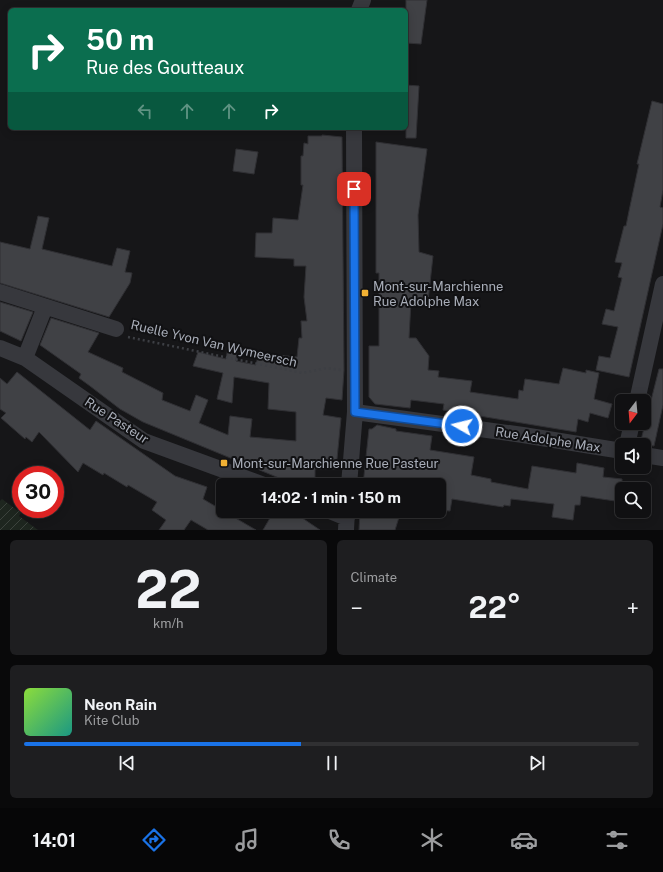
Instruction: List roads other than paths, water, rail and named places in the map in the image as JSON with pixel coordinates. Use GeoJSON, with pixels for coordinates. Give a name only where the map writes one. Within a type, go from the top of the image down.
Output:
{"type":"FeatureCollection","features":[{"type":"Feature","properties":{"kind":"street"},"geometry":{"type":"LineString","coordinates":[[350,478],[355,412],[354,130]]}},
{"type":"Feature","properties":{"kind":"street"},"geometry":{"type":"LineString","coordinates":[[639,394],[663,284]]}},
{"type":"Feature","properties":{"kind":"street"},"geometry":{"type":"LineString","coordinates":[[0,292],[116,329]]}},
{"type":"Feature","properties":{"kind":"street"},"geometry":{"type":"LineString","coordinates":[[25,358],[45,307]]}},
{"type":"Feature","properties":{"kind":"street","name":"Rue Pasteur"},"geometry":{"type":"LineString","coordinates":[[0,348],[25,358],[144,441],[245,478]]}},
{"type":"Feature","properties":{"kind":"street","name":"Rue Adolphe Max"},"geometry":{"type":"LineString","coordinates":[[355,412],[523,435],[615,450]]}},
{"type":"Feature","properties":{"kind":"street"},"geometry":{"type":"LineString","coordinates":[[651,456],[663,458]]}},
{"type":"Feature","properties":{"kind":"place","name":"Mont-sur-Marchienne Rue Adolphe Max"},"geometry":{"type":"Point","coordinates":[365,293]}},
{"type":"Feature","properties":{"kind":"place","name":"Mont-sur-Marchienne Rue Pasteur"},"geometry":{"type":"Point","coordinates":[224,463]}}]}
